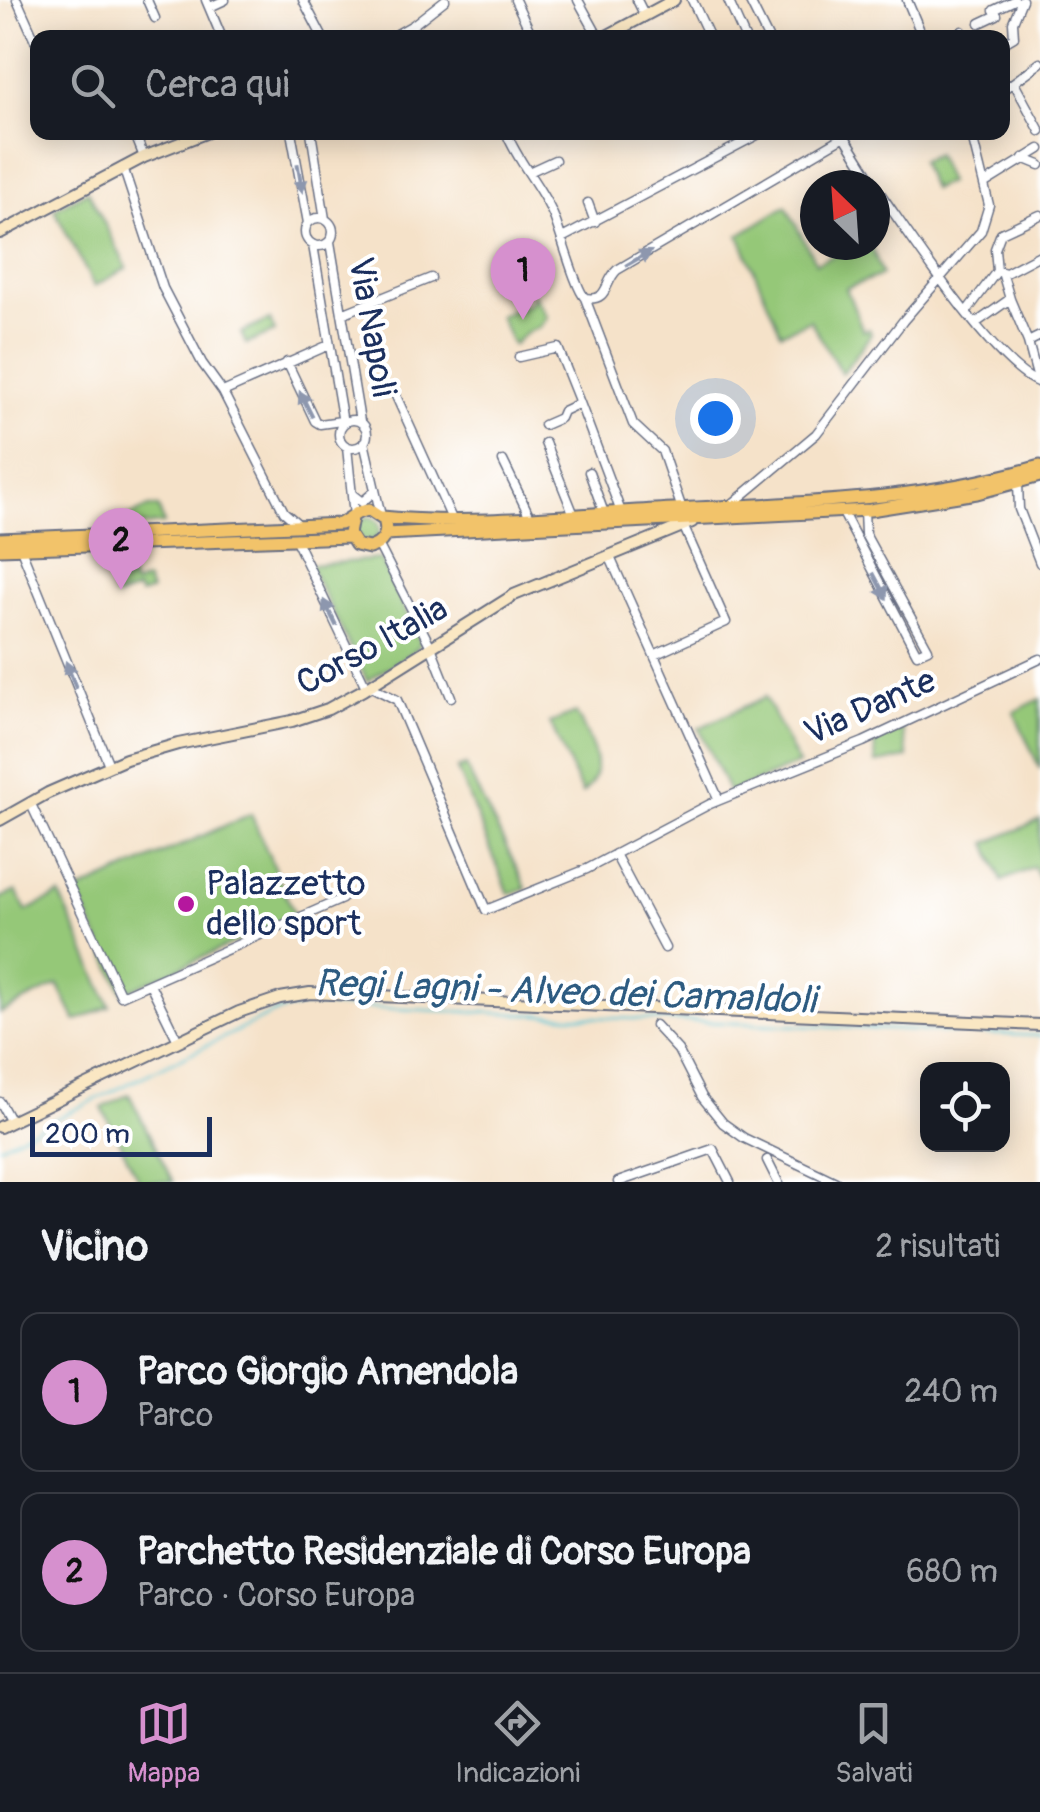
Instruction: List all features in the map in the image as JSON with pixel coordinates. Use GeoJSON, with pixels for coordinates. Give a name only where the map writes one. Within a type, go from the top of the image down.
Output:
{"type":"FeatureCollection","features":[{"type":"Feature","properties":{"kind":"main road"},"geometry":{"type":"LineString","coordinates":[[0,539],[279,528],[350,537],[362,547],[382,539],[664,526],[730,506],[870,500],[928,493],[1040,466]]}},
{"type":"Feature","properties":{"kind":"main road"},"geometry":{"type":"LineString","coordinates":[[0,550],[299,532],[340,524],[369,510],[381,516],[413,520],[682,509],[864,510],[932,502],[1040,476]]}},
{"type":"Feature","properties":{"kind":"main road"},"geometry":{"type":"LineString","coordinates":[[381,516],[382,539]]}},
{"type":"Feature","properties":{"kind":"main road"},"geometry":{"type":"LineString","coordinates":[[350,537],[348,528],[353,517]]}},
{"type":"Feature","properties":{"kind":"street"},"geometry":{"type":"LineString","coordinates":[[17,0],[30,30]]}},
{"type":"Feature","properties":{"kind":"street"},"geometry":{"type":"LineString","coordinates":[[147,0],[155,18]]}},
{"type":"Feature","properties":{"kind":"street"},"geometry":{"type":"LineString","coordinates":[[219,30],[208,4],[225,0]]}},
{"type":"Feature","properties":{"kind":"street"},"geometry":{"type":"LineString","coordinates":[[303,0],[319,30]]}},
{"type":"Feature","properties":{"kind":"street"},"geometry":{"type":"LineString","coordinates":[[404,30],[445,0]]}},
{"type":"Feature","properties":{"kind":"street"},"geometry":{"type":"LineString","coordinates":[[514,0],[530,30]]}},
{"type":"Feature","properties":{"kind":"street"},"geometry":{"type":"LineString","coordinates":[[578,0],[596,30]]}},
{"type":"Feature","properties":{"kind":"street"},"geometry":{"type":"LineString","coordinates":[[637,0],[646,16]]}},
{"type":"Feature","properties":{"kind":"street"},"geometry":{"type":"LineString","coordinates":[[617,30],[674,0]]}},
{"type":"Feature","properties":{"kind":"street"},"geometry":{"type":"LineString","coordinates":[[692,0],[706,30]]}},
{"type":"Feature","properties":{"kind":"street"},"geometry":{"type":"LineString","coordinates":[[728,0],[741,30]]}},
{"type":"Feature","properties":{"kind":"street"},"geometry":{"type":"LineString","coordinates":[[749,0],[764,30]]}},
{"type":"Feature","properties":{"kind":"street"},"geometry":{"type":"LineString","coordinates":[[908,0],[920,30]]}},
{"type":"Feature","properties":{"kind":"street"},"geometry":{"type":"LineString","coordinates":[[980,23],[997,15],[994,10],[1019,0]]}},
{"type":"Feature","properties":{"kind":"street"},"geometry":{"type":"LineString","coordinates":[[1010,39],[1014,37],[1019,0]]}},
{"type":"Feature","properties":{"kind":"street"},"geometry":{"type":"LineString","coordinates":[[1010,86],[1040,63]]}},
{"type":"Feature","properties":{"kind":"street"},"geometry":{"type":"LineString","coordinates":[[1014,83],[1040,131]]}},
{"type":"Feature","properties":{"kind":"street"},"geometry":{"type":"LineString","coordinates":[[137,140],[144,157]]}},
{"type":"Feature","properties":{"kind":"street"},"geometry":{"type":"LineString","coordinates":[[0,233],[123,167],[188,140]]}},
{"type":"Feature","properties":{"kind":"street","name":"Via Napoli"},"geometry":{"type":"LineString","coordinates":[[293,140],[308,223]]}},
{"type":"Feature","properties":{"kind":"street","name":"Via Napoli"},"geometry":{"type":"LineString","coordinates":[[312,140],[325,219]]}},
{"type":"Feature","properties":{"kind":"street"},"geometry":{"type":"LineString","coordinates":[[511,140],[552,210],[574,269],[577,289],[585,298],[633,424],[662,451],[682,509]]}},
{"type":"Feature","properties":{"kind":"street"},"geometry":{"type":"LineString","coordinates":[[562,238],[747,140]]}},
{"type":"Feature","properties":{"kind":"street"},"geometry":{"type":"LineString","coordinates":[[585,298],[602,296],[607,292],[610,277],[618,270],[834,140]]}},
{"type":"Feature","properties":{"kind":"street"},"geometry":{"type":"LineString","coordinates":[[848,140],[866,170]]}},
{"type":"Feature","properties":{"kind":"street"},"geometry":{"type":"LineString","coordinates":[[730,506],[816,434],[939,277],[981,231],[989,205],[972,140]]}},
{"type":"Feature","properties":{"kind":"street"},"geometry":{"type":"LineString","coordinates":[[985,183],[1040,149]]}},
{"type":"Feature","properties":{"kind":"street"},"geometry":{"type":"LineString","coordinates":[[1023,158],[1040,165]]}},
{"type":"Feature","properties":{"kind":"street"},"geometry":{"type":"LineString","coordinates":[[529,172],[555,160]]}},
{"type":"Feature","properties":{"kind":"street"},"geometry":{"type":"LineString","coordinates":[[123,167],[163,288],[202,364],[223,392],[284,512],[299,532],[368,687]]}},
{"type":"Feature","properties":{"kind":"street"},"geometry":{"type":"LineString","coordinates":[[588,203],[594,222]]}},
{"type":"Feature","properties":{"kind":"street"},"geometry":{"type":"LineString","coordinates":[[890,207],[939,277],[1002,354],[1028,379],[1039,383]]}},
{"type":"Feature","properties":{"kind":"street"},"geometry":{"type":"LineString","coordinates":[[1039,383],[1028,342],[999,272],[995,249],[1002,234],[1040,214]]}},
{"type":"Feature","properties":{"kind":"street"},"geometry":{"type":"LineString","coordinates":[[325,219],[333,230],[330,242],[312,245],[305,235],[308,223],[325,219]]}},
{"type":"Feature","properties":{"kind":"street","name":"Via Napoli"},"geometry":{"type":"LineString","coordinates":[[330,242],[360,421]]}},
{"type":"Feature","properties":{"kind":"street","name":"Via Napoli"},"geometry":{"type":"LineString","coordinates":[[312,245],[342,422]]}},
{"type":"Feature","properties":{"kind":"street"},"geometry":{"type":"LineString","coordinates":[[966,310],[999,272],[1040,255]]}},
{"type":"Feature","properties":{"kind":"street"},"geometry":{"type":"LineString","coordinates":[[342,314],[430,278]]}},
{"type":"Feature","properties":{"kind":"street"},"geometry":{"type":"LineString","coordinates":[[976,323],[1010,300]]}},
{"type":"Feature","properties":{"kind":"street"},"geometry":{"type":"LineString","coordinates":[[1028,342],[1040,336]]}},
{"type":"Feature","properties":{"kind":"street"},"geometry":{"type":"LineString","coordinates":[[223,392],[329,345]]}},
{"type":"Feature","properties":{"kind":"street"},"geometry":{"type":"LineString","coordinates":[[519,357],[558,348],[621,512]]}},
{"type":"Feature","properties":{"kind":"street"},"geometry":{"type":"LineString","coordinates":[[287,362],[315,421],[360,421],[366,431],[364,442],[347,447],[338,434],[342,422]]}},
{"type":"Feature","properties":{"kind":"street"},"geometry":{"type":"LineString","coordinates":[[396,396],[452,519]]}},
{"type":"Feature","properties":{"kind":"street"},"geometry":{"type":"LineString","coordinates":[[544,425],[580,403]]}},
{"type":"Feature","properties":{"kind":"street","name":"Via Napoli"},"geometry":{"type":"LineString","coordinates":[[364,442],[381,516]]}},
{"type":"Feature","properties":{"kind":"street"},"geometry":{"type":"LineString","coordinates":[[545,443],[574,515]]}},
{"type":"Feature","properties":{"kind":"street","name":"Via Napoli"},"geometry":{"type":"LineString","coordinates":[[347,447],[353,517]]}},
{"type":"Feature","properties":{"kind":"street"},"geometry":{"type":"LineString","coordinates":[[503,461],[530,517]]}},
{"type":"Feature","properties":{"kind":"street"},"geometry":{"type":"LineString","coordinates":[[589,472],[604,513]]}},
{"type":"Feature","properties":{"kind":"street"},"geometry":{"type":"LineString","coordinates":[[1018,483],[1019,509],[1040,563]]}},
{"type":"Feature","properties":{"kind":"street"},"geometry":{"type":"LineString","coordinates":[[758,486],[756,498],[764,505]]}},
{"type":"Feature","properties":{"kind":"street"},"geometry":{"type":"LineString","coordinates":[[353,495],[362,502],[374,492]]}},
{"type":"Feature","properties":{"kind":"street"},"geometry":{"type":"LineString","coordinates":[[842,511],[918,654],[928,648],[865,534],[864,510]]}},
{"type":"Feature","properties":{"kind":"street"},"geometry":{"type":"LineString","coordinates":[[279,528],[284,512]]}},
{"type":"Feature","properties":{"kind":"street","name":"Corso Italia"},"geometry":{"type":"LineString","coordinates":[[0,820],[108,765],[178,744],[292,721],[328,709],[514,595],[610,555],[664,526],[683,525],[713,512]]}},
{"type":"Feature","properties":{"kind":"street"},"geometry":{"type":"LineString","coordinates":[[654,655],[726,622],[683,525]]}},
{"type":"Feature","properties":{"kind":"street"},"geometry":{"type":"LineString","coordinates":[[382,539],[452,697]]}},
{"type":"Feature","properties":{"kind":"street"},"geometry":{"type":"LineString","coordinates":[[21,548],[108,765]]}},
{"type":"Feature","properties":{"kind":"street"},"geometry":{"type":"LineString","coordinates":[[610,555],[719,800]]}},
{"type":"Feature","properties":{"kind":"street","name":"Via Dante"},"geometry":{"type":"LineString","coordinates":[[368,687],[397,700],[486,910],[615,854],[719,800],[863,742],[1040,659]]}},
{"type":"Feature","properties":{"kind":"street"},"geometry":{"type":"LineString","coordinates":[[30,802],[121,996],[342,899]]}},
{"type":"Feature","properties":{"kind":"street"},"geometry":{"type":"LineString","coordinates":[[615,854],[665,948]]}},
{"type":"Feature","properties":{"kind":"street"},"geometry":{"type":"LineString","coordinates":[[150,984],[178,1041]]}},
{"type":"Feature","properties":{"kind":"street"},"geometry":{"type":"LineString","coordinates":[[0,1102],[5,1124],[239,1012],[310,993],[1040,1025]]}},
{"type":"Feature","properties":{"kind":"street"},"geometry":{"type":"LineString","coordinates":[[654,1025],[678,1050],[702,1097],[722,1123],[744,1138],[832,1181]]}},
{"type":"Feature","properties":{"kind":"street"},"geometry":{"type":"LineString","coordinates":[[618,1182],[712,1149],[730,1182]]}},
{"type":"Feature","properties":{"kind":"street"},"geometry":{"type":"LineString","coordinates":[[767,1160],[778,1182]]}},
{"type":"Feature","properties":{"kind":"green space"},"geometry":{"type":"Polygon","coordinates":[[[936,154],[948,182],[932,189],[920,161],[936,154]]]}},
{"type":"Feature","properties":{"kind":"green space"},"geometry":{"type":"Polygon","coordinates":[[[88,191],[127,268],[94,286],[54,209],[88,191]]]}},
{"type":"Feature","properties":{"kind":"green space"},"geometry":{"type":"Polygon","coordinates":[[[786,206],[800,233],[800,260],[876,260],[882,275],[846,288],[863,331],[869,329],[871,334],[842,374],[810,320],[781,333],[739,235],[786,206]]]}},
{"type":"Feature","properties":{"kind":"green space"},"geometry":{"type":"Polygon","coordinates":[[[534,295],[547,317],[540,327],[513,345],[499,316],[530,303],[534,295]]]}},
{"type":"Feature","properties":{"kind":"green space"},"geometry":{"type":"Polygon","coordinates":[[[270,320],[275,332],[246,344],[241,333],[270,320]]]}},
{"type":"Feature","properties":{"kind":"green space"},"geometry":{"type":"Polygon","coordinates":[[[149,507],[158,507],[164,524],[119,528],[117,522],[149,507]]]}},
{"type":"Feature","properties":{"kind":"green space"},"geometry":{"type":"Polygon","coordinates":[[[368,517],[380,529],[368,541],[356,529],[368,517]]]}},
{"type":"Feature","properties":{"kind":"green space"},"geometry":{"type":"Polygon","coordinates":[[[134,551],[122,557],[134,585],[146,580],[151,591],[140,595],[137,590],[115,598],[111,588],[127,581],[117,559],[102,562],[101,554],[134,551]]]}},
{"type":"Feature","properties":{"kind":"green space"},"geometry":{"type":"Polygon","coordinates":[[[381,559],[420,642],[417,649],[367,681],[309,565],[381,559]]]}},
{"type":"Feature","properties":{"kind":"green space"},"geometry":{"type":"Polygon","coordinates":[[[765,697],[798,764],[729,793],[699,728],[765,697]]]}},
{"type":"Feature","properties":{"kind":"green space"},"geometry":{"type":"Polygon","coordinates":[[[1040,699],[1040,769],[1014,712],[1040,699]]]}},
{"type":"Feature","properties":{"kind":"green space"},"geometry":{"type":"Polygon","coordinates":[[[576,713],[591,743],[596,765],[591,785],[582,793],[550,723],[576,713]]]}},
{"type":"Feature","properties":{"kind":"green space"},"geometry":{"type":"Polygon","coordinates":[[[902,728],[908,758],[876,763],[874,742],[902,728]]]}},
{"type":"Feature","properties":{"kind":"green space"},"geometry":{"type":"Polygon","coordinates":[[[466,766],[526,888],[509,894],[457,769],[466,766]]]}},
{"type":"Feature","properties":{"kind":"green space","name":"Palazzetto dello sport"},"geometry":{"type":"Polygon","coordinates":[[[251,814],[295,916],[123,993],[77,892],[251,814]]]}},
{"type":"Feature","properties":{"kind":"green space"},"geometry":{"type":"Polygon","coordinates":[[[1040,820],[1040,880],[1034,867],[1002,881],[987,843],[1040,820]]]}},
{"type":"Feature","properties":{"kind":"green space"},"geometry":{"type":"Polygon","coordinates":[[[16,891],[26,911],[60,895],[110,1006],[76,1021],[58,985],[0,1013],[0,898],[16,891]]]}},
{"type":"Feature","properties":{"kind":"green space"},"geometry":{"type":"Polygon","coordinates":[[[129,1094],[173,1182],[140,1182],[102,1108],[129,1094]]]}},
{"type":"Feature","properties":{"kind":"waterway","name":"Regi Lagni - Alveo dei Camaldoli"},"geometry":{"type":"LineString","coordinates":[[0,1146],[274,1013],[305,1005],[1040,1036]]}},
{"type":"Feature","properties":{"kind":"place","name":"Parco Giorgio Amendola"},"geometry":{"type":"Point","coordinates":[523,320]}},
{"type":"Feature","properties":{"kind":"place","name":"Parchetto Residenziale di Corso Europa"},"geometry":{"type":"Point","coordinates":[121,590]}},
{"type":"Feature","properties":{"kind":"place","name":"Palazzetto dello sport"},"geometry":{"type":"Point","coordinates":[186,904]}}]}
